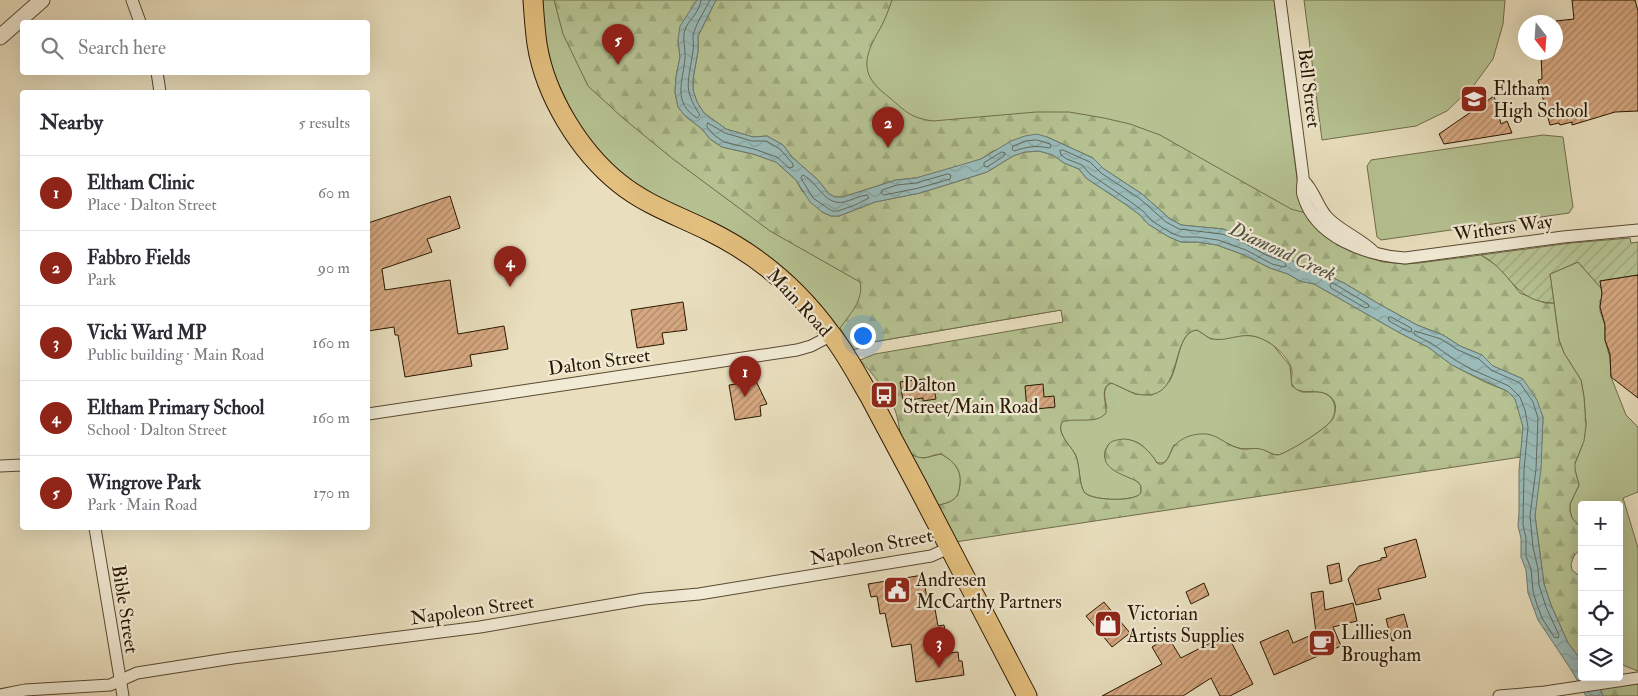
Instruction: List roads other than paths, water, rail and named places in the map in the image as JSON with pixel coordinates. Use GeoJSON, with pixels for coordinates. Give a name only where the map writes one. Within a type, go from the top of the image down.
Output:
{"type":"FeatureCollection","features":[{"type":"Feature","properties":{"kind":"main road","name":"Main Road"},"geometry":{"type":"LineString","coordinates":[[533,0],[537,45],[551,88],[574,134],[592,158],[620,184],[639,197],[731,243],[763,264],[798,294],[832,335],[855,370],[1027,696]]}},
{"type":"Feature","properties":{"kind":"street"},"geometry":{"type":"LineString","coordinates":[[0,37],[42,0]]}},
{"type":"Feature","properties":{"kind":"street"},"geometry":{"type":"LineString","coordinates":[[132,0],[139,20]]}},
{"type":"Feature","properties":{"kind":"street","name":"Bell Street"},"geometry":{"type":"LineString","coordinates":[[1280,0],[1304,180],[1302,191],[1304,199],[1314,217],[1326,223]]}},
{"type":"Feature","properties":{"kind":"street"},"geometry":{"type":"LineString","coordinates":[[157,75],[160,90]]}},
{"type":"Feature","properties":{"kind":"street","name":"Withers Way"},"geometry":{"type":"LineString","coordinates":[[1326,223],[1363,242],[1374,252],[1390,256],[1414,257],[1563,237],[1638,230]]}},
{"type":"Feature","properties":{"kind":"street","name":"Dalton Street"},"geometry":{"type":"LineString","coordinates":[[370,414],[797,350],[811,346],[832,335]]}},
{"type":"Feature","properties":{"kind":"street"},"geometry":{"type":"LineString","coordinates":[[0,466],[20,465]]}},
{"type":"Feature","properties":{"kind":"street","name":"Bible Street"},"geometry":{"type":"LineString","coordinates":[[95,530],[123,696]]}},
{"type":"Feature","properties":{"kind":"street","name":"Napoleon Street"},"geometry":{"type":"LineString","coordinates":[[0,695],[25,690],[110,685],[130,675],[146,671],[233,658],[480,627],[644,599],[708,592],[931,556],[949,548]]}},
{"type":"Feature","properties":{"kind":"street"},"geometry":{"type":"LineString","coordinates":[[1499,696],[1545,692],[1638,678]]}},
{"type":"Feature","properties":{"kind":"water"},"geometry":{"type":"Polygon","coordinates":[[[697,0],[716,0],[698,36],[698,51],[693,79],[693,90],[697,102],[704,113],[726,129],[753,137],[767,136],[783,145],[792,157],[818,180],[829,194],[835,197],[843,197],[896,180],[916,178],[981,159],[1011,141],[1037,134],[1093,158],[1104,169],[1142,194],[1169,218],[1181,225],[1223,229],[1239,235],[1308,269],[1344,283],[1417,325],[1443,335],[1460,346],[1482,355],[1493,366],[1523,379],[1537,400],[1543,417],[1541,469],[1535,516],[1544,584],[1568,643],[1578,656],[1578,681],[1596,681],[1603,696],[1586,696],[1572,671],[1538,620],[1528,593],[1526,570],[1521,557],[1521,538],[1518,526],[1519,470],[1523,427],[1515,399],[1507,391],[1452,365],[1428,347],[1314,284],[1300,281],[1288,274],[1217,245],[1181,242],[1169,237],[1148,224],[1140,215],[1086,178],[1079,169],[1064,163],[1053,155],[1039,151],[1025,152],[1013,156],[987,172],[920,193],[875,202],[839,216],[831,216],[822,212],[810,202],[796,180],[776,162],[753,154],[722,147],[710,139],[702,129],[685,116],[678,107],[675,92],[680,57],[678,40],[680,26],[697,0]]]}},
{"type":"Feature","properties":{"kind":"place","name":"Wingrove Park"},"geometry":{"type":"Point","coordinates":[618,65]}},
{"type":"Feature","properties":{"kind":"place","name":"Eltham High School"},"geometry":{"type":"Point","coordinates":[1474,99]}},
{"type":"Feature","properties":{"kind":"place","name":"Fabbro Fields"},"geometry":{"type":"Point","coordinates":[888,148]}},
{"type":"Feature","properties":{"kind":"place","name":"Eltham Primary School"},"geometry":{"type":"Point","coordinates":[510,287]}},
{"type":"Feature","properties":{"kind":"place","name":"Dalton Street/Main Road"},"geometry":{"type":"Point","coordinates":[884,395]}},
{"type":"Feature","properties":{"kind":"place","name":"Eltham Clinic"},"geometry":{"type":"Point","coordinates":[745,397]}},
{"type":"Feature","properties":{"kind":"place","name":"Andresen McCarthy Partners"},"geometry":{"type":"Point","coordinates":[897,590]}},
{"type":"Feature","properties":{"kind":"place","name":"Victorian Artists Supplies"},"geometry":{"type":"Point","coordinates":[1108,624]}},
{"type":"Feature","properties":{"kind":"place","name":"Lillies on Brougham"},"geometry":{"type":"Point","coordinates":[1322,643]}},
{"type":"Feature","properties":{"kind":"place","name":"Vicki Ward MP"},"geometry":{"type":"Point","coordinates":[939,668]}},
{"type":"Feature","properties":{"kind":"water label","name":"Diamond Creek"},"geometry":{"type":"Point","coordinates":[1283,251]}}]}
